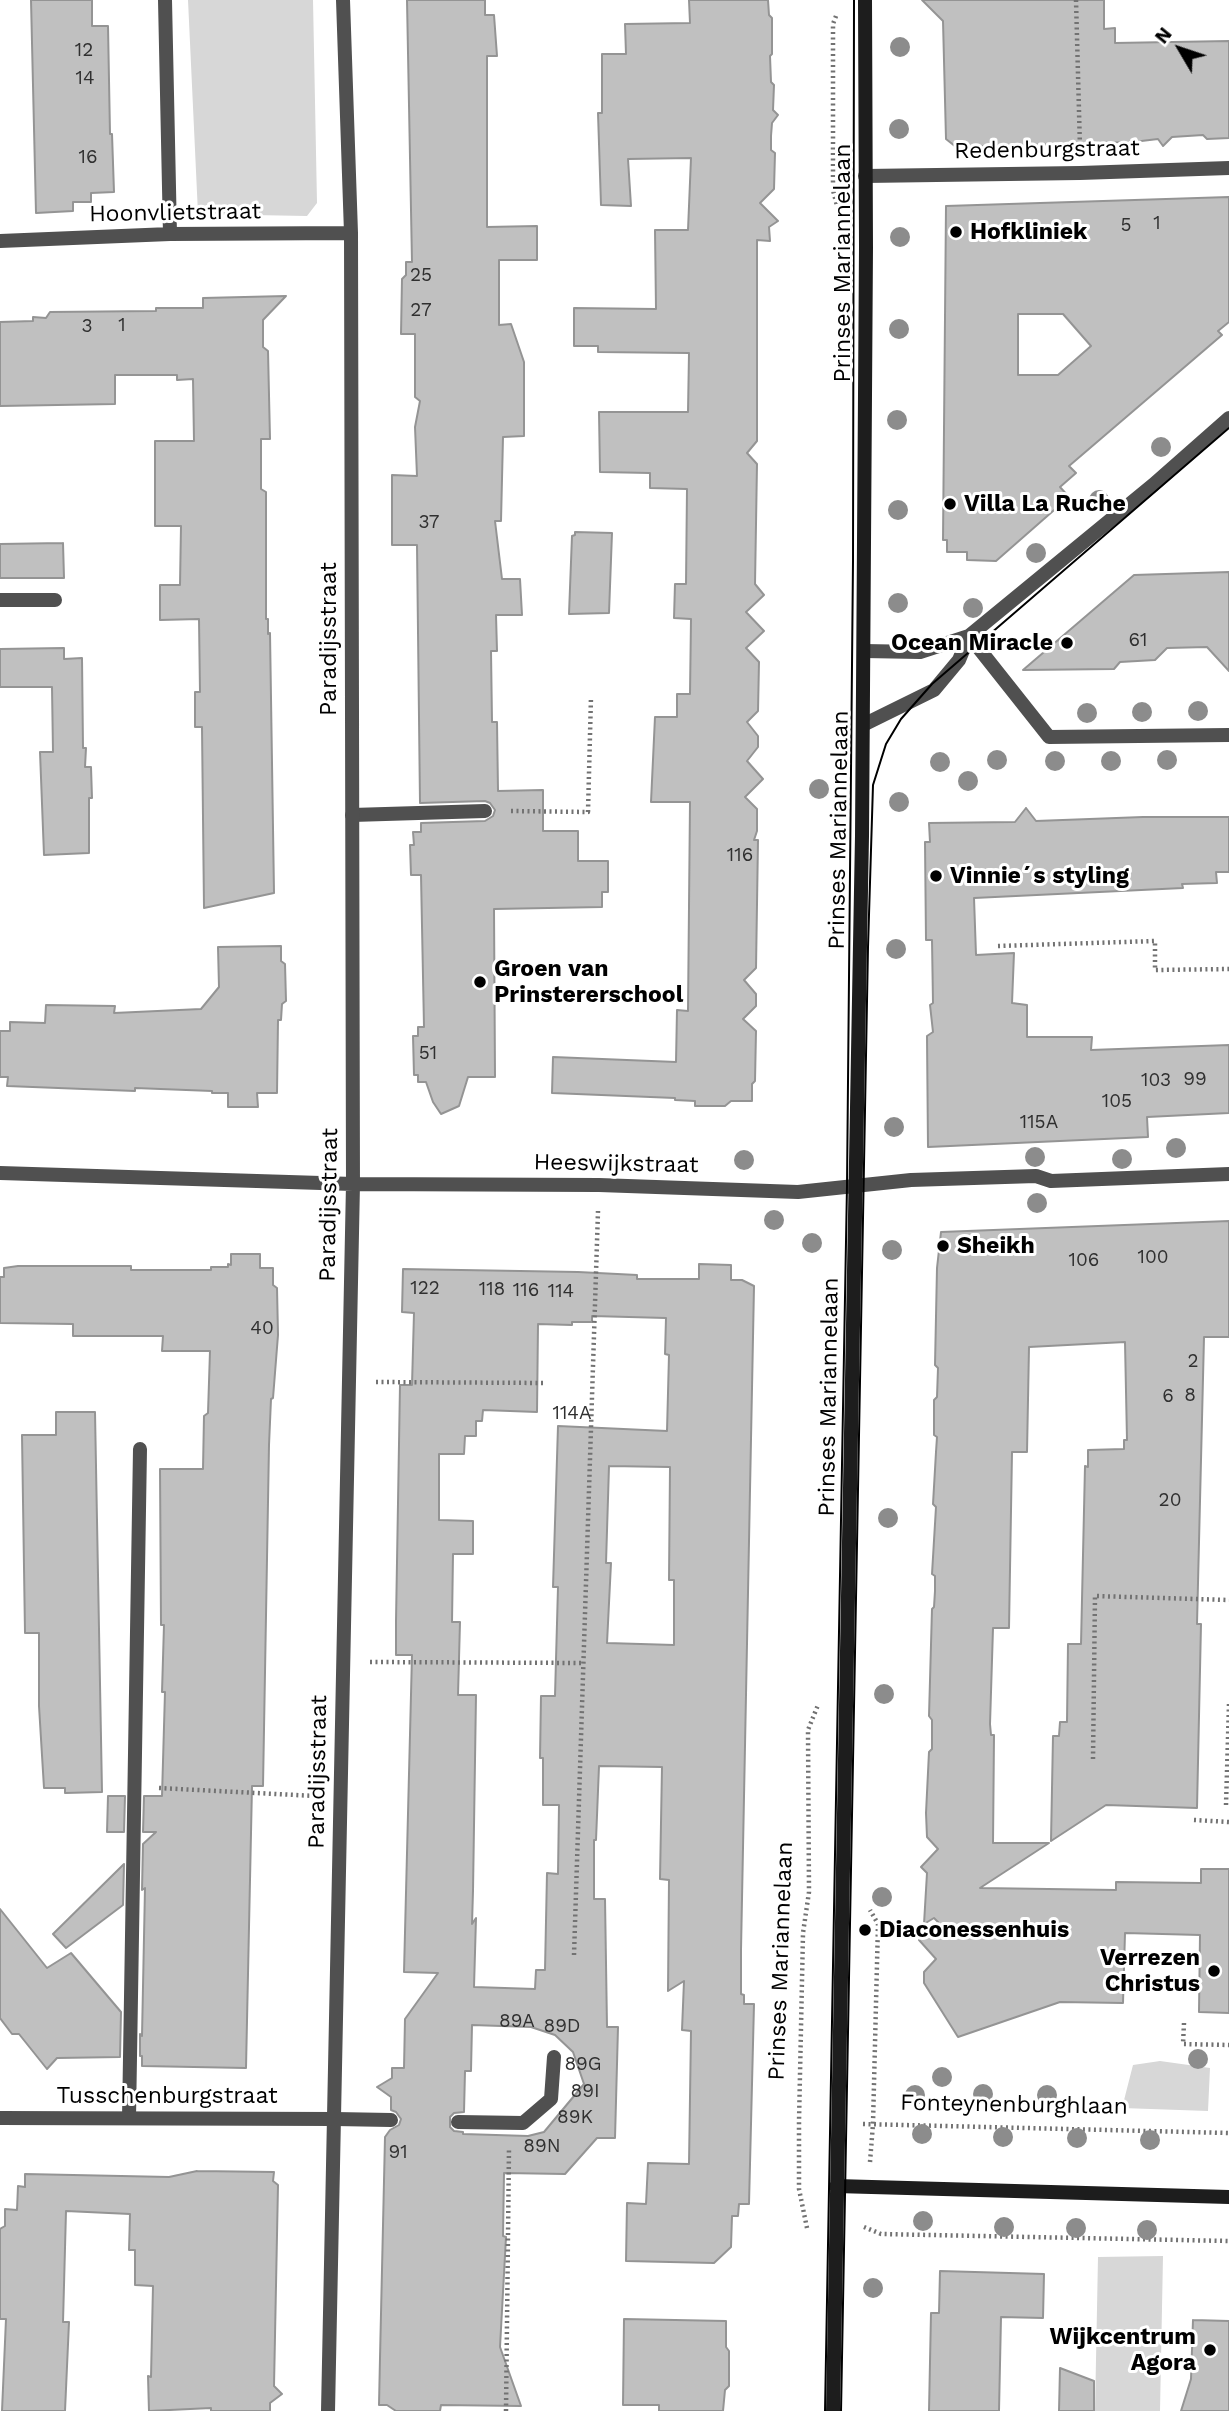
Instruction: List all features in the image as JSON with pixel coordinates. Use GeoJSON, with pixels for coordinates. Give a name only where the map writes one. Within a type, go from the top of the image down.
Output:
{"type":"FeatureCollection","features":[{"type":"Feature","properties":{"kind":"street"},"geometry":{"type":"LineString","coordinates":[[164,0],[170,234]]}},
{"type":"Feature","properties":{"kind":"street","name":"Paradijsstraat"},"geometry":{"type":"LineString","coordinates":[[328,2411],[353,1184],[351,233],[343,0]]}},
{"type":"Feature","properties":{"kind":"street","name":"Prinses Mariannelaan"},"geometry":{"type":"LineString","coordinates":[[833,2411],[864,651],[865,0]]}},
{"type":"Feature","properties":{"kind":"street","name":"Redenburgstraat"},"geometry":{"type":"LineString","coordinates":[[865,176],[1229,168]]}},
{"type":"Feature","properties":{"kind":"street","name":"Hoonvlietstraat"},"geometry":{"type":"LineString","coordinates":[[0,241],[170,234],[351,233]]}},
{"type":"Feature","properties":{"kind":"street"},"geometry":{"type":"LineString","coordinates":[[864,651],[920,652],[969,636],[1153,485],[1229,418]]}},
{"type":"Feature","properties":{"kind":"street"},"geometry":{"type":"LineString","coordinates":[[0,600],[55,600]]}},
{"type":"Feature","properties":{"kind":"street"},"geometry":{"type":"LineString","coordinates":[[863,725],[934,690],[959,660],[969,636]]}},
{"type":"Feature","properties":{"kind":"street"},"geometry":{"type":"LineString","coordinates":[[969,636],[1049,737],[1229,735]]}},
{"type":"Feature","properties":{"kind":"street"},"geometry":{"type":"LineString","coordinates":[[352,815],[485,811]]}},
{"type":"Feature","properties":{"kind":"street","name":"Heeswijkstraat"},"geometry":{"type":"LineString","coordinates":[[0,1173],[353,1184],[599,1185],[798,1192],[911,1180],[1036,1176],[1051,1181],[1229,1174]]}},
{"type":"Feature","properties":{"kind":"street"},"geometry":{"type":"LineString","coordinates":[[129,2118],[140,1450]]}},
{"type":"Feature","properties":{"kind":"street"},"geometry":{"type":"LineString","coordinates":[[458,2122],[523,2123],[551,2099],[554,2057]]}},
{"type":"Feature","properties":{"kind":"street","name":"Tusschenburgstraat"},"geometry":{"type":"LineString","coordinates":[[0,2118],[391,2120]]}},
{"type":"Feature","properties":{"kind":"street"},"geometry":{"type":"LineString","coordinates":[[836,2186],[1229,2197]]}},
{"type":"Feature","properties":{"kind":"path"},"geometry":{"type":"LineString","coordinates":[[1076,0],[1080,173]]}},
{"type":"Feature","properties":{"kind":"path"},"geometry":{"type":"LineString","coordinates":[[485,811],[587,812],[591,697]]}},
{"type":"Feature","properties":{"kind":"path"},"geometry":{"type":"LineString","coordinates":[[998,946],[1155,941],[1155,970],[1229,969]]}},
{"type":"Feature","properties":{"kind":"path"},"geometry":{"type":"LineString","coordinates":[[574,1955],[599,1185]]}},
{"type":"Feature","properties":{"kind":"path"},"geometry":{"type":"LineString","coordinates":[[347,1381],[546,1383]]}},
{"type":"Feature","properties":{"kind":"path"},"geometry":{"type":"LineString","coordinates":[[1093,1759],[1095,1596],[1229,1600]]}},
{"type":"Feature","properties":{"kind":"path"},"geometry":{"type":"LineString","coordinates":[[342,1662],[583,1663]]}},
{"type":"Feature","properties":{"kind":"path","name":"Prinses Mariannelaan"},"geometry":{"type":"LineString","coordinates":[[799,2189],[803,1933],[808,1892],[808,1730],[820,1700]]}},
{"type":"Feature","properties":{"kind":"path"},"geometry":{"type":"LineString","coordinates":[[1226,1805],[1229,1704]]}},
{"type":"Feature","properties":{"kind":"path"},"geometry":{"type":"LineString","coordinates":[[134,1787],[340,1797]]}},
{"type":"Feature","properties":{"kind":"path"},"geometry":{"type":"LineString","coordinates":[[1194,1820],[1229,1822]]}},
{"type":"Feature","properties":{"kind":"path"},"geometry":{"type":"LineString","coordinates":[[842,1874],[863,1898],[878,1924],[873,2124],[865,2227],[881,2234],[1229,2241]]}},
{"type":"Feature","properties":{"kind":"path"},"geometry":{"type":"LineString","coordinates":[[1184,2022],[1183,2044],[1229,2045]]}},
{"type":"Feature","properties":{"kind":"path"},"geometry":{"type":"LineString","coordinates":[[506,2411],[509,2122]]}},
{"type":"Feature","properties":{"kind":"path","name":"Fonteynenburghlaan"},"geometry":{"type":"LineString","coordinates":[[799,2122],[1229,2133]]}},
{"type":"Feature","properties":{"kind":"shaded area"},"geometry":{"type":"Polygon","coordinates":[[[188,0],[313,0],[317,203],[307,216],[198,214],[188,0]]]}},
{"type":"Feature","properties":{"kind":"shaded area"},"geometry":{"type":"Polygon","coordinates":[[[1160,2061],[1210,2068],[1208,2111],[1122,2108],[1133,2065],[1160,2061]]]}},
{"type":"Feature","properties":{"kind":"shaded area"},"geometry":{"type":"Polygon","coordinates":[[[1163,2256],[1160,2411],[1095,2411],[1098,2257],[1163,2256]]]}},
{"type":"Feature","properties":{"kind":"building"},"geometry":{"type":"Polygon","coordinates":[[[31,0],[92,0],[92,26],[108,26],[114,192],[91,193],[91,202],[73,202],[73,211],[36,213],[31,0]]]}},
{"type":"Feature","properties":{"kind":"building"},"geometry":{"type":"Polygon","coordinates":[[[407,0],[485,0],[485,15],[494,15],[497,56],[487,56],[487,227],[537,226],[537,260],[499,260],[499,325],[511,324],[524,362],[524,436],[503,437],[501,521],[495,521],[502,579],[520,579],[522,615],[496,615],[497,651],[491,651],[492,722],[497,722],[498,791],[543,790],[543,831],[578,831],[578,861],[608,861],[608,892],[602,892],[602,907],[494,909],[495,1077],[468,1077],[459,1106],[441,1114],[433,1102],[426,1082],[418,1082],[418,1075],[414,1075],[413,1036],[418,1036],[418,1027],[424,1027],[421,875],[411,875],[410,845],[414,845],[413,832],[421,832],[421,823],[485,821],[493,816],[495,810],[485,801],[420,803],[417,545],[392,545],[392,475],[417,476],[415,427],[420,401],[415,397],[415,334],[401,334],[402,279],[406,275],[406,262],[412,262],[407,0]]]}},
{"type":"Feature","properties":{"kind":"building"},"geometry":{"type":"Polygon","coordinates":[[[689,0],[768,0],[769,15],[772,18],[770,56],[771,82],[774,85],[773,110],[778,115],[772,123],[771,136],[771,150],[775,153],[774,189],[760,203],[778,221],[769,227],[770,241],[757,240],[757,441],[747,453],[757,464],[755,584],[764,595],[746,612],[764,631],[746,648],[759,662],[758,711],[747,722],[758,736],[758,747],[747,761],[763,779],[745,797],[757,809],[757,831],[754,840],[758,840],[756,968],[744,980],[756,994],[756,1006],[743,1019],[756,1031],[755,1081],[752,1084],[752,1101],[731,1101],[725,1106],[695,1106],[695,1101],[675,1098],[552,1093],[553,1057],[676,1062],[677,1010],[688,1011],[690,802],[651,802],[655,717],[677,717],[677,694],[690,694],[691,619],[674,618],[675,584],[686,584],[687,489],[650,488],[650,473],[600,472],[599,412],[688,412],[689,353],[598,352],[598,346],[574,346],[574,308],[656,309],[655,230],[688,230],[691,158],[628,159],[631,206],[601,205],[598,113],[602,113],[602,54],[626,54],[625,24],[690,23],[689,0]]]}},
{"type":"Feature","properties":{"kind":"building"},"geometry":{"type":"Polygon","coordinates":[[[922,0],[1104,0],[1104,29],[1115,28],[1115,43],[1229,41],[1229,138],[1207,139],[1203,135],[1172,137],[1163,146],[1158,139],[956,147],[946,139],[943,21],[922,0]]]}},
{"type":"Feature","properties":{"kind":"building"},"geometry":{"type":"Polygon","coordinates":[[[1229,197],[1229,322],[1218,331],[1222,335],[1069,466],[1076,473],[1060,487],[1069,497],[996,561],[967,560],[967,552],[947,552],[947,540],[943,540],[946,206],[1229,197]],[[1018,314],[1018,375],[1058,375],[1091,346],[1063,314],[1018,314]]]}},
{"type":"Feature","properties":{"kind":"building"},"geometry":{"type":"Polygon","coordinates":[[[286,296],[263,320],[263,347],[268,351],[270,439],[261,439],[261,489],[266,492],[266,619],[268,634],[270,633],[274,893],[204,908],[202,727],[195,727],[195,692],[200,692],[199,619],[160,620],[160,585],[180,585],[181,526],[155,526],[155,441],[194,441],[193,379],[177,380],[177,375],[115,375],[115,404],[0,406],[0,322],[33,321],[33,317],[46,318],[50,312],[203,308],[203,298],[286,296]]]}},
{"type":"Feature","properties":{"kind":"building"},"geometry":{"type":"Polygon","coordinates":[[[575,532],[612,533],[609,613],[569,614],[572,536],[575,532]]]}},
{"type":"Feature","properties":{"kind":"building"},"geometry":{"type":"Polygon","coordinates":[[[63,543],[64,578],[0,578],[0,544],[63,543]]]}},
{"type":"Feature","properties":{"kind":"building"},"geometry":{"type":"Polygon","coordinates":[[[1229,572],[1229,671],[1207,647],[1167,648],[1155,660],[1120,662],[1114,669],[1023,670],[1134,575],[1229,572]]]}},
{"type":"Feature","properties":{"kind":"building"},"geometry":{"type":"Polygon","coordinates":[[[64,648],[64,659],[82,658],[83,748],[86,748],[85,767],[91,767],[89,853],[44,855],[40,752],[53,752],[52,687],[0,687],[0,649],[64,648]]]}},
{"type":"Feature","properties":{"kind":"building"},"geometry":{"type":"Polygon","coordinates":[[[1026,808],[1036,821],[1229,817],[1229,872],[1216,872],[1217,883],[1182,884],[1183,888],[974,898],[976,955],[1014,953],[1012,1003],[1027,1005],[1027,1037],[1092,1037],[1091,1050],[1229,1045],[1229,1113],[1147,1117],[1148,1137],[928,1147],[927,1036],[933,1032],[930,1005],[933,1003],[932,940],[926,940],[925,842],[930,842],[929,823],[1015,822],[1026,808]]]}},
{"type":"Feature","properties":{"kind":"building"},"geometry":{"type":"Polygon","coordinates":[[[281,946],[281,961],[285,964],[286,1001],[282,1004],[281,1020],[278,1020],[277,1093],[257,1093],[258,1107],[228,1107],[228,1093],[212,1091],[7,1086],[8,1077],[0,1077],[0,1031],[10,1031],[10,1022],[45,1023],[46,1005],[115,1006],[114,1013],[201,1009],[219,987],[218,947],[281,946]]]}},
{"type":"Feature","properties":{"kind":"building"},"geometry":{"type":"Polygon","coordinates":[[[1229,1221],[1229,1337],[1204,1337],[1197,1624],[1201,1624],[1197,1808],[1106,1805],[1051,1841],[1053,1736],[1059,1736],[1060,1722],[1067,1722],[1068,1644],[1081,1644],[1085,1466],[1088,1467],[1088,1450],[1124,1449],[1124,1440],[1127,1440],[1125,1342],[1029,1347],[1027,1452],[1012,1452],[1009,1628],[993,1628],[990,1724],[991,1735],[994,1735],[993,1843],[1049,1843],[980,1888],[1116,1890],[1116,1882],[1201,1883],[1201,1869],[1229,1869],[1229,2013],[1199,2012],[1200,1935],[1125,1933],[1123,2003],[1060,2002],[958,2037],[924,1983],[924,1972],[936,1959],[919,1940],[938,1922],[934,1918],[924,1924],[927,1873],[921,1867],[938,1849],[927,1837],[926,1813],[929,1752],[932,1749],[932,1720],[929,1716],[932,1609],[935,1591],[935,1576],[932,1574],[937,1437],[934,1435],[934,1400],[937,1397],[937,1268],[941,1232],[1229,1221]]]}},
{"type":"Feature","properties":{"kind":"building"},"geometry":{"type":"Polygon","coordinates":[[[231,1254],[260,1254],[260,1268],[273,1268],[273,1285],[277,1288],[278,1335],[269,1445],[263,1786],[252,1786],[246,2068],[142,2066],[140,2034],[142,2036],[145,1888],[142,1890],[143,1844],[156,1832],[143,1832],[144,1796],[162,1796],[165,1692],[162,1692],[164,1625],[161,1625],[160,1469],[203,1469],[204,1416],[208,1413],[210,1351],[162,1351],[163,1336],[73,1336],[73,1324],[0,1323],[0,1277],[4,1277],[4,1268],[18,1266],[131,1266],[131,1270],[211,1270],[211,1267],[231,1265],[231,1254]]]}},
{"type":"Feature","properties":{"kind":"building"},"geometry":{"type":"Polygon","coordinates":[[[699,1264],[731,1265],[731,1280],[742,1280],[754,1286],[741,1950],[741,1994],[744,1995],[744,2004],[754,2004],[749,2204],[739,2204],[738,2216],[732,2216],[731,2247],[714,2263],[626,2261],[627,2203],[646,2204],[648,2163],[689,2164],[691,2031],[682,2030],[684,1981],[668,1991],[669,1880],[660,1879],[662,1767],[599,1766],[594,1840],[594,1899],[605,1899],[607,2027],[618,2027],[615,2138],[597,2138],[565,2174],[504,2173],[503,2236],[506,2237],[500,2347],[521,2406],[441,2405],[440,2411],[396,2411],[387,2405],[379,2405],[385,2137],[399,2125],[401,2119],[391,2110],[391,2097],[377,2087],[392,2078],[392,2068],[404,2068],[405,2019],[438,1973],[404,1972],[412,1655],[396,1655],[396,1621],[400,1385],[412,1385],[414,1313],[402,1312],[403,1269],[578,1272],[637,1275],[637,1279],[699,1279],[699,1264]],[[592,1316],[592,1322],[572,1322],[572,1325],[538,1324],[537,1412],[483,1410],[482,1421],[476,1421],[476,1436],[465,1436],[464,1454],[439,1454],[439,1520],[473,1521],[473,1554],[453,1554],[452,1622],[460,1622],[458,1695],[476,1695],[472,1924],[476,1918],[474,1987],[535,1989],[536,1970],[545,1970],[547,1873],[558,1874],[559,1805],[543,1805],[543,1758],[540,1758],[541,1696],[555,1696],[558,1587],[553,1587],[558,1426],[667,1431],[669,1355],[665,1354],[666,1318],[592,1316]],[[609,1466],[606,1563],[611,1563],[607,1643],[674,1645],[674,1580],[669,1580],[670,1467],[609,1466]],[[472,2025],[471,2071],[465,2071],[464,2112],[454,2113],[450,2117],[450,2127],[463,2134],[528,2136],[544,2132],[584,2084],[573,2052],[555,2035],[531,2027],[472,2025]]]}},
{"type":"Feature","properties":{"kind":"building"},"geometry":{"type":"Polygon","coordinates":[[[56,1412],[95,1412],[102,1792],[65,1793],[65,1788],[44,1788],[39,1706],[39,1633],[25,1633],[22,1435],[56,1435],[56,1412]]]}},
{"type":"Feature","properties":{"kind":"building"},"geometry":{"type":"Polygon","coordinates":[[[108,1796],[125,1796],[124,1832],[107,1832],[108,1796]]]}},
{"type":"Feature","properties":{"kind":"building"},"geometry":{"type":"Polygon","coordinates":[[[124,1864],[123,1905],[66,1948],[53,1934],[124,1864]]]}},
{"type":"Feature","properties":{"kind":"building"},"geometry":{"type":"Polygon","coordinates":[[[0,1909],[47,1968],[71,1953],[121,2012],[120,2057],[57,2058],[47,2069],[19,2034],[12,2034],[0,2018],[0,1909]]]}},
{"type":"Feature","properties":{"kind":"building"},"geometry":{"type":"Polygon","coordinates":[[[197,2171],[274,2172],[273,2181],[278,2185],[274,2386],[282,2394],[270,2403],[270,2411],[211,2411],[211,2408],[149,2411],[148,2376],[151,2377],[153,2286],[135,2285],[135,2250],[129,2250],[130,2214],[66,2211],[63,2322],[69,2322],[65,2411],[2,2411],[6,2319],[0,2319],[0,2229],[5,2226],[5,2209],[17,2210],[18,2186],[25,2187],[25,2174],[169,2177],[197,2171]]]}},
{"type":"Feature","properties":{"kind":"building"},"geometry":{"type":"Polygon","coordinates":[[[940,2271],[1044,2274],[1043,2318],[1001,2317],[999,2411],[929,2411],[931,2313],[939,2313],[940,2271]]]}},
{"type":"Feature","properties":{"kind":"building"},"geometry":{"type":"Polygon","coordinates":[[[624,2319],[726,2321],[729,2386],[725,2390],[723,2411],[659,2411],[659,2405],[623,2405],[624,2319]]]}},
{"type":"Feature","properties":{"kind":"building","name":"Wijkcentrum Agora"},"geometry":{"type":"Polygon","coordinates":[[[1193,2320],[1229,2321],[1229,2411],[1181,2411],[1191,2379],[1193,2320]]]}},
{"type":"Feature","properties":{"kind":"building"},"geometry":{"type":"Polygon","coordinates":[[[1060,2368],[1094,2381],[1094,2411],[1059,2411],[1060,2368]]]}},
{"type":"Feature","properties":{"kind":"tram line"},"geometry":{"type":"LineString","coordinates":[[825,2411],[847,1186],[853,561],[854,0]]}},
{"type":"Feature","properties":{"kind":"tram line"},"geometry":{"type":"LineString","coordinates":[[841,2411],[873,785],[886,744],[901,719],[932,684],[1229,428]]}},
{"type":"Feature","properties":{"kind":"place","name":"Hofkliniek"},"geometry":{"type":"Point","coordinates":[956,232]}},
{"type":"Feature","properties":{"kind":"place","name":"Villa La Ruche"},"geometry":{"type":"Point","coordinates":[950,504]}},
{"type":"Feature","properties":{"kind":"place","name":"Ocean Miracle"},"geometry":{"type":"Point","coordinates":[1067,643]}},
{"type":"Feature","properties":{"kind":"place","name":"Vinnie´s styling"},"geometry":{"type":"Point","coordinates":[936,876]}},
{"type":"Feature","properties":{"kind":"place","name":"Groen van Prinstererschool"},"geometry":{"type":"Point","coordinates":[480,982]}},
{"type":"Feature","properties":{"kind":"place","name":"Sheikh"},"geometry":{"type":"Point","coordinates":[943,1246]}},
{"type":"Feature","properties":{"kind":"place","name":"Diaconessenhuis"},"geometry":{"type":"Point","coordinates":[865,1930]}},
{"type":"Feature","properties":{"kind":"place","name":"Verrezen Christus"},"geometry":{"type":"Point","coordinates":[1214,1971]}},
{"type":"Feature","properties":{"kind":"place","name":"Wijkcentrum Agora"},"geometry":{"type":"Point","coordinates":[1210,2350]}}]}
